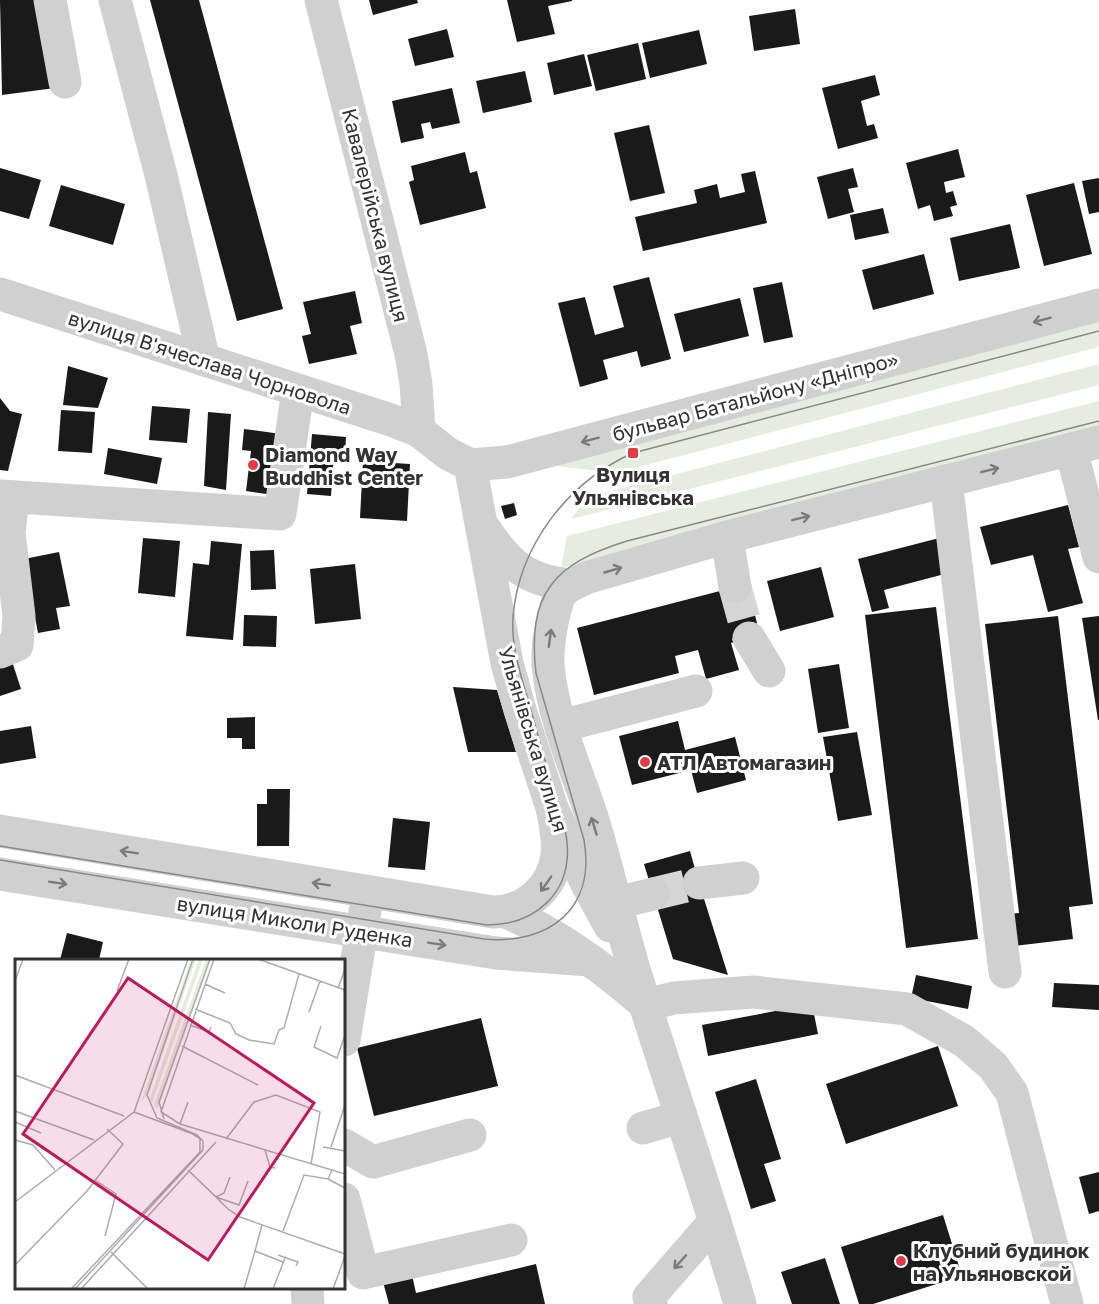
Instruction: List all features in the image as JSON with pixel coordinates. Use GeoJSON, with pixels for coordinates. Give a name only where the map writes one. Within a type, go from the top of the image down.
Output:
{"type":"FeatureCollection","features":[{"type":"Feature","properties":{"kind":"street"},"geometry":{"type":"LineString","coordinates":[[50,0],[65,82]]}},
{"type":"Feature","properties":{"kind":"street"},"geometry":{"type":"LineString","coordinates":[[115,0],[161,175],[204,360]]}},
{"type":"Feature","properties":{"kind":"street","name":"Кавалерійська вулиця"},"geometry":{"type":"LineString","coordinates":[[321,0],[411,354],[416,384],[419,431]]}},
{"type":"Feature","properties":{"kind":"street","name":"вулиця В'ячеслава Чорновола"},"geometry":{"type":"LineString","coordinates":[[0,294],[419,431]]}},
{"type":"Feature","properties":{"kind":"street","name":"бульвар Батальйону «Дніпро»"},"geometry":{"type":"LineString","coordinates":[[470,465],[507,462],[1099,305]]}},
{"type":"Feature","properties":{"kind":"street"},"geometry":{"type":"LineString","coordinates":[[0,652],[17,645],[19,616],[7,497],[280,514],[298,390]]}},
{"type":"Feature","properties":{"kind":"street"},"geometry":{"type":"LineString","coordinates":[[419,431],[447,453],[470,465]]}},
{"type":"Feature","properties":{"kind":"street"},"geometry":{"type":"LineString","coordinates":[[481,524],[496,547],[523,573],[565,589],[586,579],[727,537],[1085,446],[1099,557]]}},
{"type":"Feature","properties":{"kind":"street","name":"Ульянівська вулиця"},"geometry":{"type":"LineString","coordinates":[[470,465],[507,663],[552,808],[585,880],[633,963]]}},
{"type":"Feature","properties":{"kind":"street"},"geometry":{"type":"LineString","coordinates":[[946,481],[1005,972]]}},
{"type":"Feature","properties":{"kind":"street"},"geometry":{"type":"LineString","coordinates":[[727,537],[735,587]]}},
{"type":"Feature","properties":{"kind":"street","name":"Ульянівська вулиця"},"geometry":{"type":"LineString","coordinates":[[565,589],[552,624],[548,662],[550,683],[561,726],[595,827],[633,963],[716,1221],[740,1304]]}},
{"type":"Feature","properties":{"kind":"street"},"geometry":{"type":"LineString","coordinates":[[749,639],[769,672]]}},
{"type":"Feature","properties":{"kind":"street"},"geometry":{"type":"LineString","coordinates":[[561,726],[696,691]]}},
{"type":"Feature","properties":{"kind":"street"},"geometry":{"type":"LineString","coordinates":[[506,912],[527,903],[544,889],[554,872],[557,835],[552,808]]}},
{"type":"Feature","properties":{"kind":"street","name":"вулиця Миколи Руденка"},"geometry":{"type":"LineString","coordinates":[[0,831],[368,892],[493,912],[506,912],[544,930],[591,960],[646,1005]]}},
{"type":"Feature","properties":{"kind":"street","name":"вулиця Миколи Руденка"},"geometry":{"type":"LineString","coordinates":[[0,874],[496,954],[591,960]]}},
{"type":"Feature","properties":{"kind":"street"},"geometry":{"type":"LineString","coordinates":[[699,883],[743,878]]}},
{"type":"Feature","properties":{"kind":"street"},"geometry":{"type":"LineString","coordinates":[[345,1034],[368,892]]}},
{"type":"Feature","properties":{"kind":"street"},"geometry":{"type":"LineString","coordinates":[[616,903],[653,894]]}},
{"type":"Feature","properties":{"kind":"street"},"geometry":{"type":"LineString","coordinates":[[646,1005],[674,998],[753,992],[851,1002],[907,1009],[964,1041],[993,1066],[1012,1093],[1067,1304]]}},
{"type":"Feature","properties":{"kind":"street"},"geometry":{"type":"LineString","coordinates":[[643,1128],[681,1117]]}},
{"type":"Feature","properties":{"kind":"street"},"geometry":{"type":"LineString","coordinates":[[345,1146],[373,1162],[470,1135]]}},
{"type":"Feature","properties":{"kind":"street"},"geometry":{"type":"LineString","coordinates":[[345,1203],[363,1273],[511,1239]]}},
{"type":"Feature","properties":{"kind":"street"},"geometry":{"type":"LineString","coordinates":[[651,1304],[649,1297],[716,1221]]}},
{"type":"Feature","properties":{"kind":"street"},"geometry":{"type":"LineString","coordinates":[[307,1289],[308,1304]]}},
{"type":"Feature","properties":{"kind":"shaded area"},"geometry":{"type":"Polygon","coordinates":[[[1099,318],[1099,347],[615,473],[540,464],[1099,318]]]}},
{"type":"Feature","properties":{"kind":"shaded area"},"geometry":{"type":"Polygon","coordinates":[[[1099,364],[1099,385],[571,519],[588,497],[1099,364]]]}},
{"type":"Feature","properties":{"kind":"shaded area"},"geometry":{"type":"Polygon","coordinates":[[[1099,401],[1099,432],[561,568],[567,536],[1099,401]]]}},
{"type":"Feature","properties":{"kind":"building"},"geometry":{"type":"Polygon","coordinates":[[[0,0],[39,0],[55,88],[2,95],[0,0]]]}},
{"type":"Feature","properties":{"kind":"building"},"geometry":{"type":"Polygon","coordinates":[[[150,0],[199,0],[283,309],[237,321],[150,0]]]}},
{"type":"Feature","properties":{"kind":"building"},"geometry":{"type":"Polygon","coordinates":[[[369,0],[417,0],[418,3],[373,15],[369,0]]]}},
{"type":"Feature","properties":{"kind":"building"},"geometry":{"type":"Polygon","coordinates":[[[507,0],[572,1],[548,6],[555,34],[517,42],[507,0]]]}},
{"type":"Feature","properties":{"kind":"building"},"geometry":{"type":"Polygon","coordinates":[[[795,9],[800,44],[754,51],[749,16],[795,9]]]}},
{"type":"Feature","properties":{"kind":"building"},"geometry":{"type":"Polygon","coordinates":[[[447,29],[454,57],[415,66],[408,39],[447,29]]]}},
{"type":"Feature","properties":{"kind":"building"},"geometry":{"type":"Polygon","coordinates":[[[699,30],[707,64],[650,78],[642,43],[699,30]]]}},
{"type":"Feature","properties":{"kind":"building"},"geometry":{"type":"Polygon","coordinates":[[[638,43],[646,79],[596,91],[587,55],[638,43]]]}},
{"type":"Feature","properties":{"kind":"building"},"geometry":{"type":"Polygon","coordinates":[[[584,54],[592,86],[554,95],[547,63],[584,54]]]}},
{"type":"Feature","properties":{"kind":"building"},"geometry":{"type":"Polygon","coordinates":[[[525,71],[532,102],[483,113],[476,81],[525,71]]]}},
{"type":"Feature","properties":{"kind":"building"},"geometry":{"type":"Polygon","coordinates":[[[875,75],[880,95],[861,101],[867,126],[874,124],[878,138],[838,149],[822,88],[875,75]]]}},
{"type":"Feature","properties":{"kind":"building"},"geometry":{"type":"Polygon","coordinates":[[[452,88],[460,123],[432,129],[430,122],[421,124],[424,138],[401,143],[392,101],[452,88]]]}},
{"type":"Feature","properties":{"kind":"building"},"geometry":{"type":"Polygon","coordinates":[[[649,125],[665,193],[630,201],[614,133],[649,125]]]}},
{"type":"Feature","properties":{"kind":"building"},"geometry":{"type":"Polygon","coordinates":[[[958,149],[965,177],[944,182],[946,193],[953,191],[957,205],[950,207],[953,216],[934,221],[930,205],[918,209],[906,163],[958,149]]]}},
{"type":"Feature","properties":{"kind":"building"},"geometry":{"type":"Polygon","coordinates":[[[465,152],[470,173],[477,171],[486,208],[420,225],[409,182],[414,180],[411,166],[465,152]]]}},
{"type":"Feature","properties":{"kind":"building"},"geometry":{"type":"Polygon","coordinates":[[[0,168],[41,180],[29,219],[0,211],[0,168]]]}},
{"type":"Feature","properties":{"kind":"building"},"geometry":{"type":"Polygon","coordinates":[[[853,168],[858,187],[848,189],[854,212],[828,219],[817,177],[853,168]]]}},
{"type":"Feature","properties":{"kind":"building"},"geometry":{"type":"Polygon","coordinates":[[[755,171],[767,223],[643,251],[635,217],[697,203],[694,190],[717,184],[720,198],[745,192],[741,174],[755,171]]]}},
{"type":"Feature","properties":{"kind":"building"},"geometry":{"type":"Polygon","coordinates":[[[1099,178],[1099,212],[1089,214],[1082,181],[1099,178]]]}},
{"type":"Feature","properties":{"kind":"building"},"geometry":{"type":"Polygon","coordinates":[[[1074,183],[1092,254],[1044,266],[1026,195],[1074,183]]]}},
{"type":"Feature","properties":{"kind":"building"},"geometry":{"type":"Polygon","coordinates":[[[61,185],[125,204],[113,245],[49,226],[61,185]]]}},
{"type":"Feature","properties":{"kind":"building"},"geometry":{"type":"Polygon","coordinates":[[[883,208],[889,233],[855,240],[850,215],[883,208]]]}},
{"type":"Feature","properties":{"kind":"building"},"geometry":{"type":"Polygon","coordinates":[[[1010,224],[1020,268],[959,281],[950,238],[1010,224]]]}},
{"type":"Feature","properties":{"kind":"building"},"geometry":{"type":"Polygon","coordinates":[[[924,254],[934,294],[873,310],[862,270],[924,254]]]}},
{"type":"Feature","properties":{"kind":"building"},"geometry":{"type":"Polygon","coordinates":[[[649,277],[671,359],[641,367],[637,351],[603,360],[608,379],[580,387],[558,303],[585,297],[595,335],[624,327],[613,286],[649,277]]]}},
{"type":"Feature","properties":{"kind":"building"},"geometry":{"type":"Polygon","coordinates":[[[782,282],[793,337],[764,343],[753,288],[782,282]]]}},
{"type":"Feature","properties":{"kind":"building"},"geometry":{"type":"Polygon","coordinates":[[[355,291],[362,323],[350,326],[357,354],[309,364],[302,336],[311,334],[303,302],[355,291]]]}},
{"type":"Feature","properties":{"kind":"building"},"geometry":{"type":"Polygon","coordinates":[[[740,298],[749,336],[684,352],[674,314],[740,298]]]}},
{"type":"Feature","properties":{"kind":"building"},"geometry":{"type":"Polygon","coordinates":[[[68,366],[108,378],[98,408],[63,405],[68,366]]]}},
{"type":"Feature","properties":{"kind":"building"},"geometry":{"type":"Polygon","coordinates":[[[0,398],[10,411],[22,414],[8,471],[0,470],[0,398]]]}},
{"type":"Feature","properties":{"kind":"building"},"geometry":{"type":"Polygon","coordinates":[[[152,406],[190,409],[187,443],[149,440],[152,406]]]}},
{"type":"Feature","properties":{"kind":"building"},"geometry":{"type":"Polygon","coordinates":[[[61,410],[95,412],[92,453],[58,451],[61,410]]]}},
{"type":"Feature","properties":{"kind":"building"},"geometry":{"type":"Polygon","coordinates":[[[208,412],[231,414],[226,490],[204,486],[208,412]]]}},
{"type":"Feature","properties":{"kind":"building"},"geometry":{"type":"Polygon","coordinates":[[[244,429],[281,434],[274,495],[246,491],[251,451],[242,450],[244,429]]]}},
{"type":"Feature","properties":{"kind":"building"},"geometry":{"type":"Polygon","coordinates":[[[312,434],[346,437],[345,455],[334,454],[331,496],[307,494],[312,434]]]}},
{"type":"Feature","properties":{"kind":"building"},"geometry":{"type":"Polygon","coordinates":[[[108,448],[162,458],[157,484],[104,474],[108,448]]]}},
{"type":"Feature","properties":{"kind":"building"},"geometry":{"type":"Polygon","coordinates":[[[363,461],[410,464],[407,521],[360,518],[363,461]]]}},
{"type":"Feature","properties":{"kind":"building"},"geometry":{"type":"Polygon","coordinates":[[[514,503],[517,515],[505,519],[501,506],[514,503]]]}},
{"type":"Feature","properties":{"kind":"building"},"geometry":{"type":"Polygon","coordinates":[[[1068,505],[1079,547],[1068,549],[1083,603],[1048,612],[1033,555],[991,565],[980,527],[1068,505]]]}},
{"type":"Feature","properties":{"kind":"building"},"geometry":{"type":"Polygon","coordinates":[[[947,536],[956,571],[884,590],[889,608],[872,612],[858,559],[947,536]]]}},
{"type":"Feature","properties":{"kind":"building"},"geometry":{"type":"Polygon","coordinates":[[[143,538],[180,541],[175,597],[138,593],[143,538]]]}},
{"type":"Feature","properties":{"kind":"building"},"geometry":{"type":"Polygon","coordinates":[[[211,541],[242,544],[233,640],[186,636],[193,563],[209,565],[211,541]]]}},
{"type":"Feature","properties":{"kind":"building"},"geometry":{"type":"Polygon","coordinates":[[[274,550],[276,589],[251,590],[250,551],[274,550]]]}},
{"type":"Feature","properties":{"kind":"building"},"geometry":{"type":"Polygon","coordinates":[[[59,552],[70,606],[56,608],[60,629],[38,633],[24,559],[59,552]]]}},
{"type":"Feature","properties":{"kind":"building"},"geometry":{"type":"Polygon","coordinates":[[[355,564],[361,619],[315,624],[310,569],[355,564]]]}},
{"type":"Feature","properties":{"kind":"building"},"geometry":{"type":"Polygon","coordinates":[[[821,567],[834,617],[780,631],[767,581],[821,567]]]}},
{"type":"Feature","properties":{"kind":"building"},"geometry":{"type":"Polygon","coordinates":[[[747,584],[760,635],[731,643],[739,670],[706,679],[698,650],[675,656],[679,673],[594,695],[577,628],[747,584]]]}},
{"type":"Feature","properties":{"kind":"building"},"geometry":{"type":"Polygon","coordinates":[[[936,607],[978,939],[906,948],[865,615],[936,607]]]}},
{"type":"Feature","properties":{"kind":"building"},"geometry":{"type":"Polygon","coordinates":[[[244,615],[277,616],[276,647],[243,646],[244,615]]]}},
{"type":"Feature","properties":{"kind":"building"},"geometry":{"type":"Polygon","coordinates":[[[1058,616],[1093,904],[1069,907],[1073,939],[1014,946],[1010,914],[1019,913],[985,624],[1058,616]]]}},
{"type":"Feature","properties":{"kind":"building"},"geometry":{"type":"Polygon","coordinates":[[[1099,616],[1099,720],[1098,720],[1082,618],[1099,616]]]}},
{"type":"Feature","properties":{"kind":"building"},"geometry":{"type":"Polygon","coordinates":[[[9,652],[21,689],[0,696],[0,655],[9,652]]]}},
{"type":"Feature","properties":{"kind":"building"},"geometry":{"type":"Polygon","coordinates":[[[839,664],[849,728],[818,733],[808,669],[839,664]]]}},
{"type":"Feature","properties":{"kind":"building"},"geometry":{"type":"Polygon","coordinates":[[[453,687],[497,690],[516,752],[468,752],[453,687]]]}},
{"type":"Feature","properties":{"kind":"building"},"geometry":{"type":"Polygon","coordinates":[[[255,717],[255,749],[242,749],[242,738],[227,738],[227,718],[255,717]]]}},
{"type":"Feature","properties":{"kind":"building"},"geometry":{"type":"Polygon","coordinates":[[[678,721],[685,750],[735,737],[746,780],[697,793],[691,770],[632,785],[619,736],[678,721]]]}},
{"type":"Feature","properties":{"kind":"building"},"geometry":{"type":"Polygon","coordinates":[[[31,726],[36,758],[0,764],[0,731],[31,726]]]}},
{"type":"Feature","properties":{"kind":"building"},"geometry":{"type":"Polygon","coordinates":[[[857,732],[872,815],[838,821],[823,737],[857,732]]]}},
{"type":"Feature","properties":{"kind":"building"},"geometry":{"type":"Polygon","coordinates":[[[267,789],[290,789],[289,846],[257,846],[257,804],[267,804],[267,789]]]}},
{"type":"Feature","properties":{"kind":"building"},"geometry":{"type":"Polygon","coordinates":[[[393,818],[430,822],[425,870],[388,867],[393,818]]]}},
{"type":"Feature","properties":{"kind":"building"},"geometry":{"type":"Polygon","coordinates":[[[690,851],[728,975],[673,959],[644,864],[690,851]]]}},
{"type":"Feature","properties":{"kind":"building"},"geometry":{"type":"Polygon","coordinates":[[[67,933],[103,942],[99,959],[60,959],[67,933]]]}},
{"type":"Feature","properties":{"kind":"building"},"geometry":{"type":"Polygon","coordinates":[[[916,975],[972,986],[968,1009],[911,998],[916,975]]]}},
{"type":"Feature","properties":{"kind":"building"},"geometry":{"type":"Polygon","coordinates":[[[1054,983],[1099,985],[1099,1010],[1052,1007],[1054,983]]]}},
{"type":"Feature","properties":{"kind":"building"},"geometry":{"type":"Polygon","coordinates":[[[812,1004],[818,1034],[708,1056],[702,1025],[812,1004]]]}},
{"type":"Feature","properties":{"kind":"building"},"geometry":{"type":"Polygon","coordinates":[[[481,1018],[498,1086],[374,1116],[357,1048],[481,1018]]]}},
{"type":"Feature","properties":{"kind":"building"},"geometry":{"type":"Polygon","coordinates":[[[938,1046],[958,1106],[846,1144],[826,1084],[938,1046]]]}},
{"type":"Feature","properties":{"kind":"building"},"geometry":{"type":"Polygon","coordinates":[[[756,1079],[781,1159],[764,1164],[776,1201],[751,1209],[715,1092],[756,1079]]]}},
{"type":"Feature","properties":{"kind":"building"},"geometry":{"type":"Polygon","coordinates":[[[1099,1172],[1099,1211],[1089,1214],[1079,1177],[1099,1172]]]}},
{"type":"Feature","properties":{"kind":"building","name":"Клубний будинок на Ульяновской"},"geometry":{"type":"Polygon","coordinates":[[[943,1215],[962,1276],[873,1304],[859,1304],[841,1247],[943,1215]]]}},
{"type":"Feature","properties":{"kind":"building"},"geometry":{"type":"Polygon","coordinates":[[[825,1258],[840,1304],[792,1304],[781,1272],[825,1258]]]}},
{"type":"Feature","properties":{"kind":"building"},"geometry":{"type":"Polygon","coordinates":[[[536,1264],[545,1304],[389,1304],[383,1282],[412,1275],[416,1293],[536,1264]]]}},
{"type":"Feature","properties":{"kind":"tunnel"},"geometry":{"type":"LineString","coordinates":[[735,587],[749,638]]}},
{"type":"Feature","properties":{"kind":"tunnel"},"geometry":{"type":"LineString","coordinates":[[653,894],[699,883]]}},
{"type":"Feature","properties":{"kind":"tram line"},"geometry":{"type":"LineString","coordinates":[[0,846],[487,925],[504,924],[535,912],[557,891],[567,860],[567,842],[565,828],[518,665],[514,646],[513,617],[517,590],[536,541],[568,499],[609,465],[633,453],[1099,331]]}},
{"type":"Feature","properties":{"kind":"tram line"},"geometry":{"type":"LineString","coordinates":[[0,860],[484,939],[529,936],[547,929],[563,918],[575,903],[583,885],[586,864],[584,840],[536,673],[534,646],[536,622],[541,603],[550,586],[563,572],[580,560],[627,541],[1099,421]]}},
{"type":"Feature","properties":{"kind":"place","name":"Вулиця Ульянівська"},"geometry":{"type":"Point","coordinates":[633,453]}},
{"type":"Feature","properties":{"kind":"place","name":"Diamond Way Buddhist Center"},"geometry":{"type":"Point","coordinates":[253,465]}},
{"type":"Feature","properties":{"kind":"place","name":"АТЛ Автомагазин"},"geometry":{"type":"Point","coordinates":[645,762]}},
{"type":"Feature","properties":{"kind":"place","name":"Клубний будинок на Ульяновской"},"geometry":{"type":"Point","coordinates":[901,1261]}}]}
